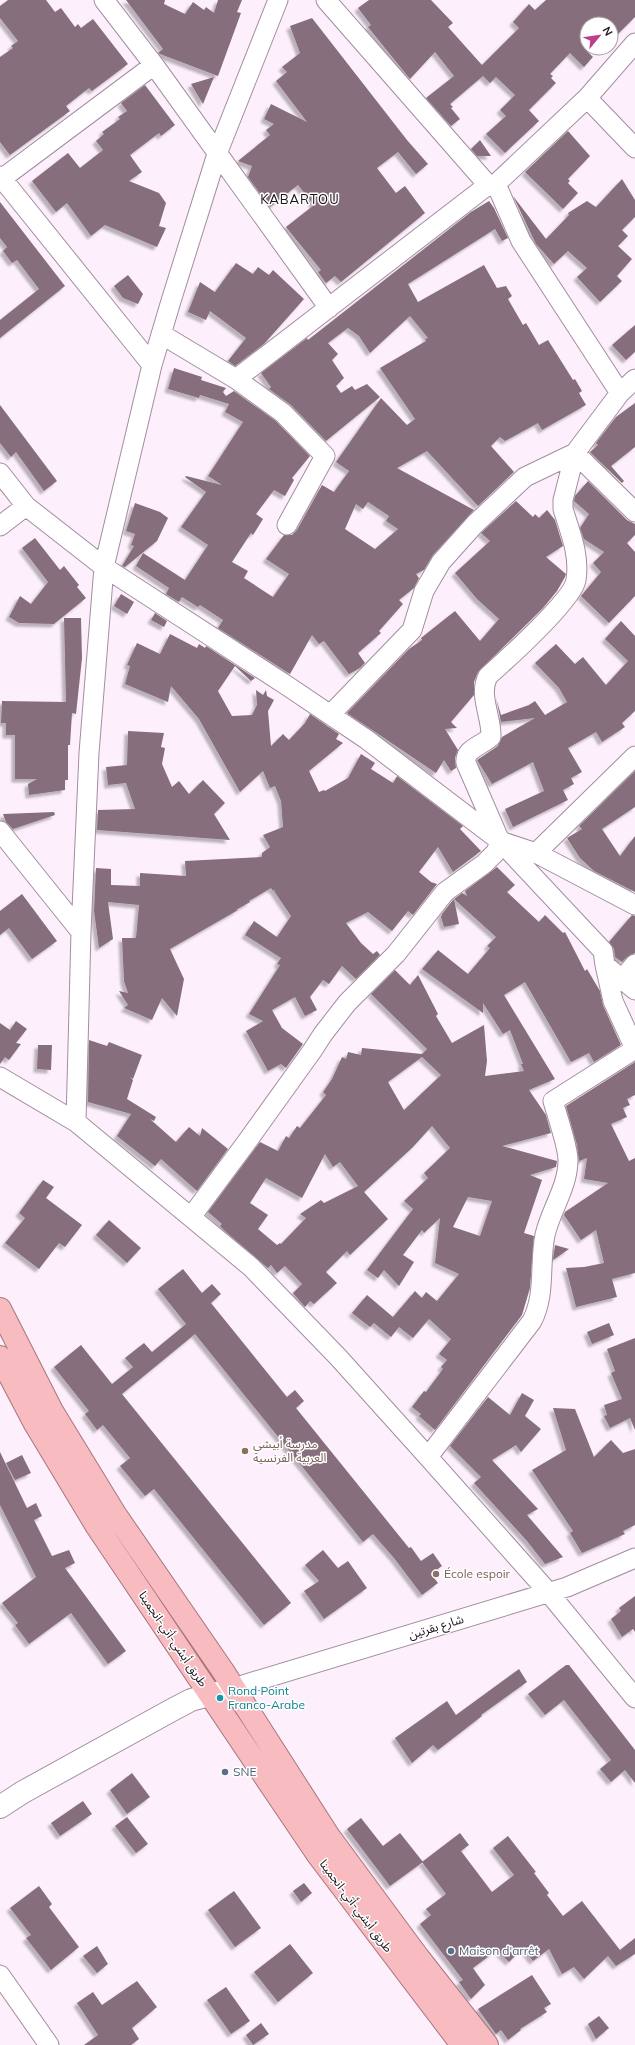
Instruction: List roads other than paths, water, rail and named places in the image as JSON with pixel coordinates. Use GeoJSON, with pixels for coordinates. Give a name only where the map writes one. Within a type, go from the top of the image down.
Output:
{"type":"FeatureCollection","features":[{"type":"Feature","properties":{"kind":"highway"},"geometry":{"type":"LineString","coordinates":[[0,1309],[52,1411],[111,1508],[233,1688],[411,1963],[487,2045]]}},
{"type":"Feature","properties":{"kind":"highway","name":"طريق أبشي-أتي-انجمينا"},"geometry":{"type":"LineString","coordinates":[[0,1356],[34,1422],[96,1525],[318,1855],[411,1963],[462,2045]]}},
{"type":"Feature","properties":{"kind":"street"},"geometry":{"type":"LineString","coordinates":[[104,0],[154,65],[328,308]]}},
{"type":"Feature","properties":{"kind":"street"},"geometry":{"type":"LineString","coordinates":[[76,1122],[81,932],[89,753],[104,567],[152,365],[161,334],[217,154],[278,0]]}},
{"type":"Feature","properties":{"kind":"street"},"geometry":{"type":"LineString","coordinates":[[326,0],[492,184],[520,241],[620,393]]}},
{"type":"Feature","properties":{"kind":"street"},"geometry":{"type":"LineString","coordinates":[[236,379],[492,184],[587,98],[635,43]]}},
{"type":"Feature","properties":{"kind":"street"},"geometry":{"type":"LineString","coordinates":[[152,365],[0,178],[154,65]]}},
{"type":"Feature","properties":{"kind":"street"},"geometry":{"type":"LineString","coordinates":[[587,98],[635,148]]}},
{"type":"Feature","properties":{"kind":"street"},"geometry":{"type":"LineString","coordinates":[[161,334],[236,379],[283,413],[325,456],[287,525]]}},
{"type":"Feature","properties":{"kind":"street"},"geometry":{"type":"LineString","coordinates":[[190,1217],[246,1143],[323,1034],[347,1003],[396,954],[445,892],[484,864],[496,852],[500,841],[466,763],[465,756],[467,752],[491,737],[484,692],[485,683],[488,676],[527,640],[562,602],[576,582],[577,558],[563,509],[563,500],[575,453],[620,393],[635,379]]}},
{"type":"Feature","properties":{"kind":"street"},"geometry":{"type":"LineString","coordinates":[[575,453],[635,512]]}},
{"type":"Feature","properties":{"kind":"street"},"geometry":{"type":"LineString","coordinates":[[330,715],[412,630],[424,591],[441,562],[475,524],[525,477],[575,453]]}},
{"type":"Feature","properties":{"kind":"street"},"geometry":{"type":"LineString","coordinates":[[0,473],[26,506],[104,567],[366,739],[500,841],[603,951],[613,1001],[635,1049],[553,1101],[568,1158],[566,1183],[545,1235],[540,1300],[537,1311],[532,1322],[428,1457]]}},
{"type":"Feature","properties":{"kind":"street"},"geometry":{"type":"LineString","coordinates":[[0,526],[26,506]]}},
{"type":"Feature","properties":{"kind":"street"},"geometry":{"type":"LineString","coordinates":[[536,853],[635,756]]}},
{"type":"Feature","properties":{"kind":"street"},"geometry":{"type":"LineString","coordinates":[[0,831],[81,932]]}},
{"type":"Feature","properties":{"kind":"street"},"geometry":{"type":"LineString","coordinates":[[500,841],[536,853],[635,905]]}},
{"type":"Feature","properties":{"kind":"street"},"geometry":{"type":"LineString","coordinates":[[605,965],[628,984],[635,964]]}},
{"type":"Feature","properties":{"kind":"street"},"geometry":{"type":"LineString","coordinates":[[0,1077],[76,1122],[251,1267],[338,1357],[428,1457],[549,1593],[635,1698]]}},
{"type":"Feature","properties":{"kind":"street","name":"شارع بقرتين"},"geometry":{"type":"LineString","coordinates":[[233,1688],[549,1593],[567,1587],[635,1558]]}},
{"type":"Feature","properties":{"kind":"street"},"geometry":{"type":"LineString","coordinates":[[0,1806],[191,1700],[233,1688]]}},
{"type":"Feature","properties":{"kind":"street"},"geometry":{"type":"LineString","coordinates":[[0,1975],[49,2045]]}},
{"type":"Feature","properties":{"kind":"place","name":"مدرسة أبيشي العربية الفرنسية"},"geometry":{"type":"Point","coordinates":[245,1451]}},
{"type":"Feature","properties":{"kind":"place","name":"École espoir"},"geometry":{"type":"Point","coordinates":[436,1574]}},
{"type":"Feature","properties":{"kind":"place","name":"Rond Point Franco-Arabe"},"geometry":{"type":"Point","coordinates":[220,1698]}},
{"type":"Feature","properties":{"kind":"place","name":"SNE"},"geometry":{"type":"Point","coordinates":[225,1772]}},
{"type":"Feature","properties":{"kind":"place","name":"Maison d'arrêt"},"geometry":{"type":"Point","coordinates":[451,1951]}},
{"type":"Feature","properties":{"kind":"district","name":"KABARTOU"},"geometry":{"type":"Point","coordinates":[300,199]}}]}
